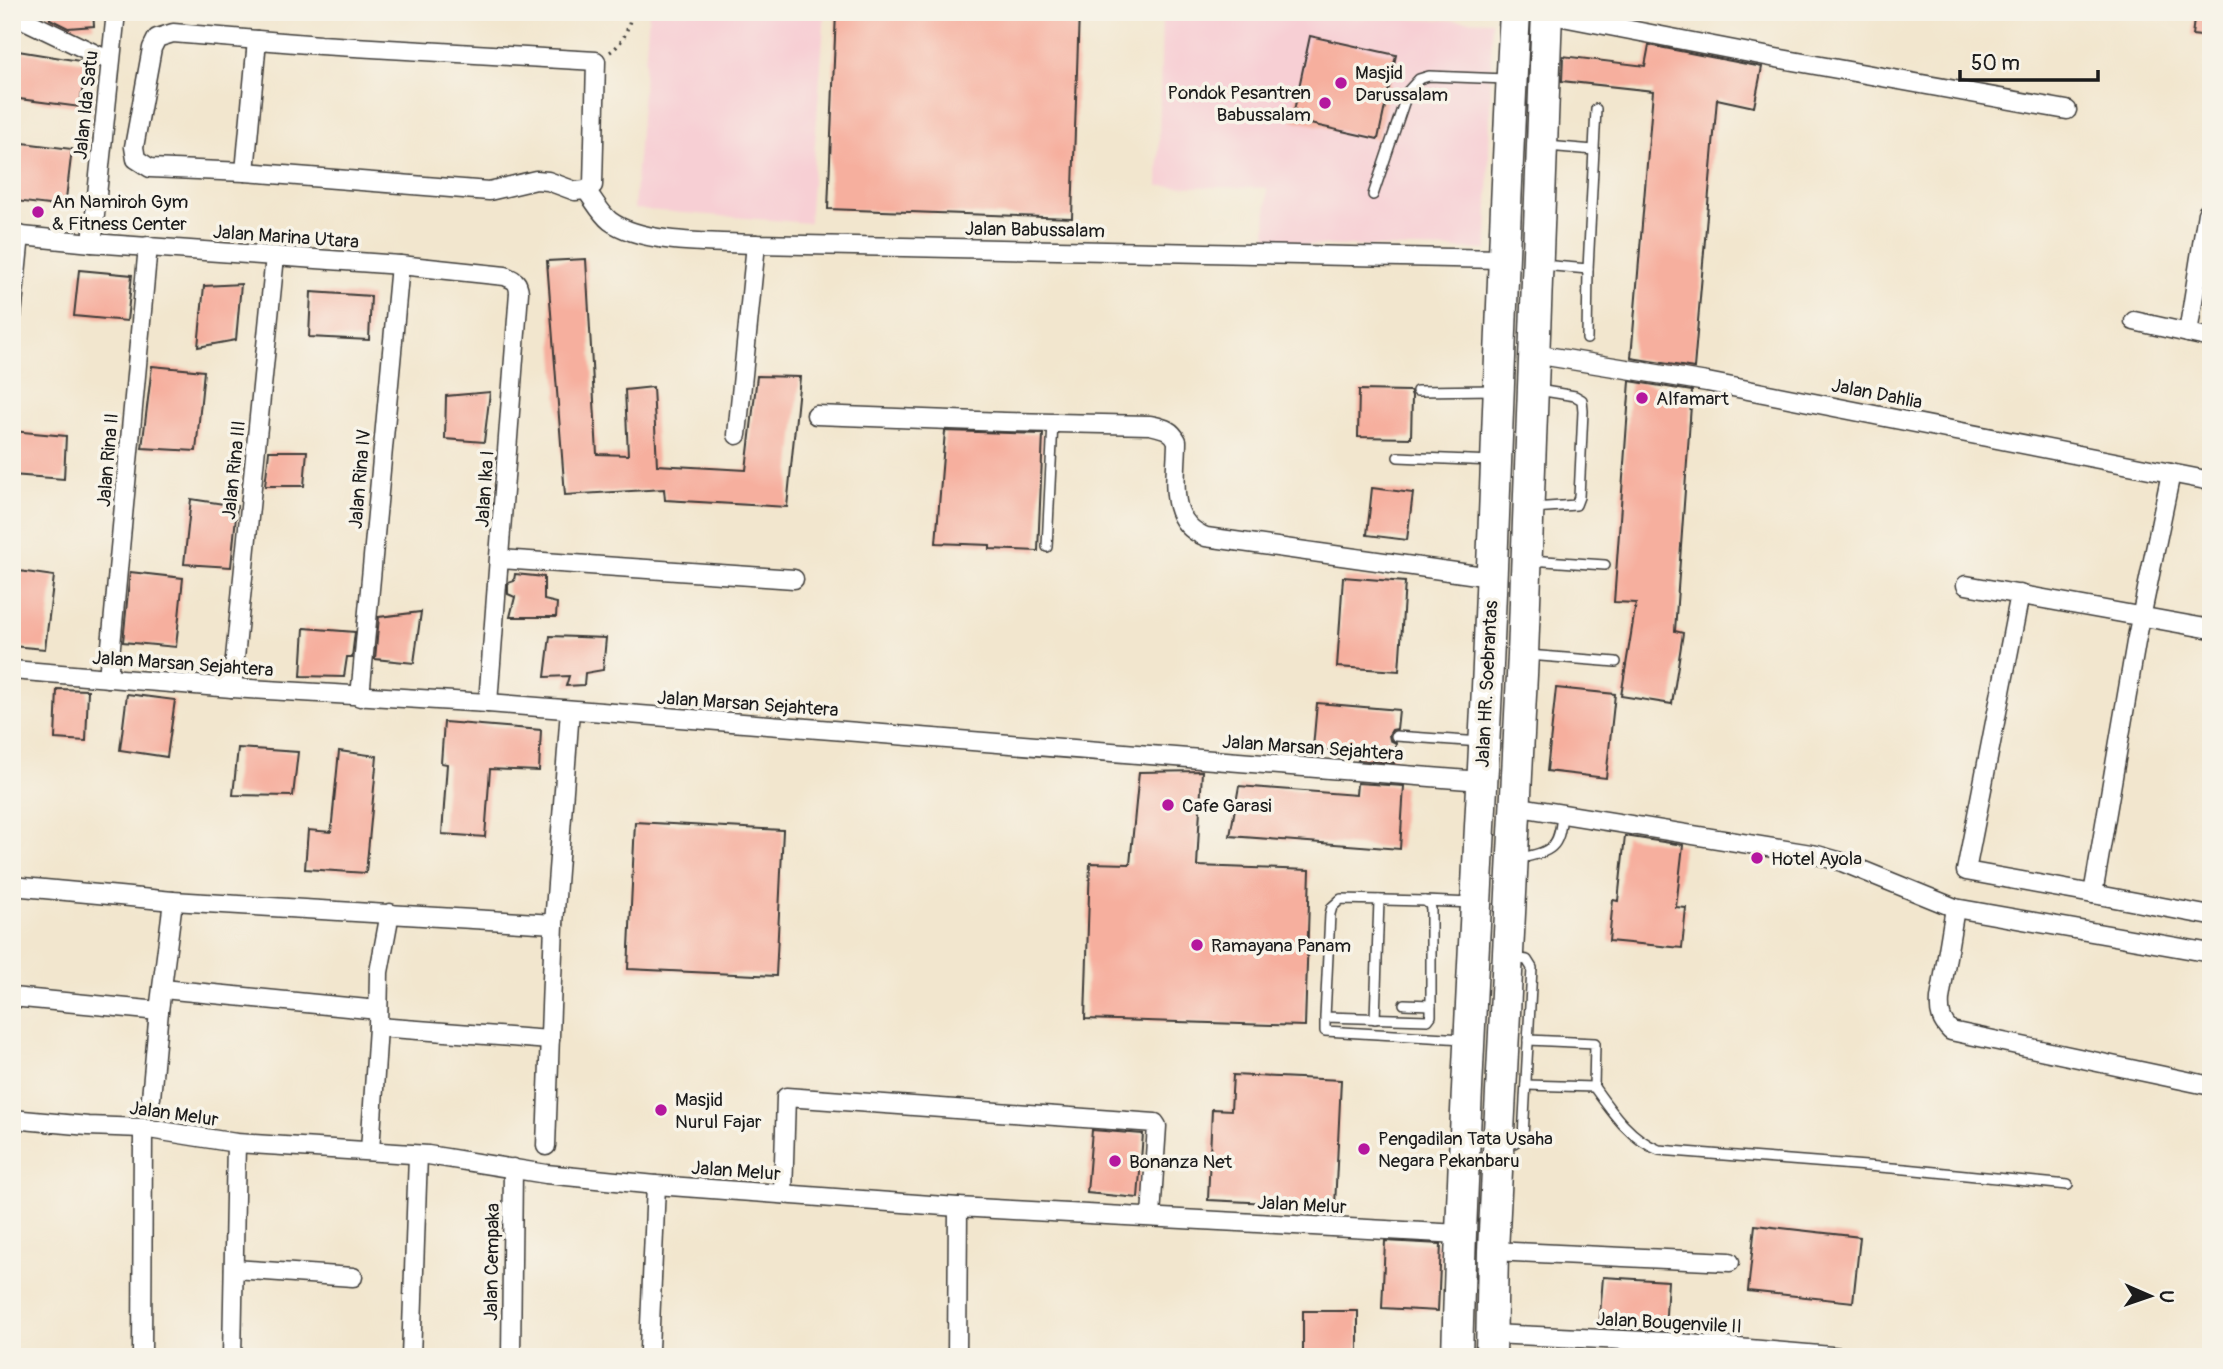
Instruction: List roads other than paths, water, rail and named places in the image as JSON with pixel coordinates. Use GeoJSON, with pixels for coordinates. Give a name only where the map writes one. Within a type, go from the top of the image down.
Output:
{"type":"FeatureCollection","features":[{"type":"Feature","properties":{"kind":"main road","name":"Jalan HR. Soebrantas"},"geometry":{"type":"LineString","coordinates":[[1457,1357],[1468,1039],[1515,12]]}},
{"type":"Feature","properties":{"kind":"main road","name":"Jalan HR. Soebrantas"},"geometry":{"type":"LineString","coordinates":[[1492,1345],[1493,1251],[1523,655],[1547,13]]}},
{"type":"Feature","properties":{"kind":"main road"},"geometry":{"type":"LineString","coordinates":[[1499,354],[1534,354]]}},
{"type":"Feature","properties":{"kind":"main road"},"geometry":{"type":"LineString","coordinates":[[1495,450],[1530,441]]}},
{"type":"Feature","properties":{"kind":"street","name":"Jalan Ida Satu"},"geometry":{"type":"LineString","coordinates":[[92,243],[116,12]]}},
{"type":"Feature","properties":{"kind":"street"},"geometry":{"type":"LineString","coordinates":[[1547,13],[1776,58],[2067,110]]}},
{"type":"Feature","properties":{"kind":"street"},"geometry":{"type":"LineString","coordinates":[[12,14],[44,20],[110,61]]}},
{"type":"Feature","properties":{"kind":"street"},"geometry":{"type":"LineString","coordinates":[[173,33],[257,40],[596,61],[593,185],[586,190],[575,191],[548,181],[536,180],[489,191],[245,172],[150,168],[136,159],[134,147],[152,48],[157,38],[173,33]]}},
{"type":"Feature","properties":{"kind":"street"},"geometry":{"type":"LineString","coordinates":[[245,172],[257,40]]}},
{"type":"Feature","properties":{"kind":"street","name":"Jalan Babussalam"},"geometry":{"type":"LineString","coordinates":[[586,190],[609,221],[657,238],[756,244],[1502,259]]}},
{"type":"Feature","properties":{"kind":"street"},"geometry":{"type":"LineString","coordinates":[[2188,332],[2207,213]]}},
{"type":"Feature","properties":{"kind":"street"},"geometry":{"type":"LineString","coordinates":[[12,316],[16,235]]}},
{"type":"Feature","properties":{"kind":"street","name":"Jalan Marina Utara"},"geometry":{"type":"LineString","coordinates":[[16,235],[400,265],[514,279]]}},
{"type":"Feature","properties":{"kind":"street"},"geometry":{"type":"LineString","coordinates":[[737,435],[756,244]]}},
{"type":"Feature","properties":{"kind":"street","name":"Jalan Rina II"},"geometry":{"type":"LineString","coordinates":[[108,678],[148,246]]}},
{"type":"Feature","properties":{"kind":"street","name":"Jalan Rina III"},"geometry":{"type":"LineString","coordinates":[[232,688],[275,257]]}},
{"type":"Feature","properties":{"kind":"street","name":"Jalan Rina IV"},"geometry":{"type":"LineString","coordinates":[[360,696],[400,265]]}},
{"type":"Feature","properties":{"kind":"street","name":"Jalan Ika I"},"geometry":{"type":"LineString","coordinates":[[488,704],[519,292],[518,283],[514,279]]}},
{"type":"Feature","properties":{"kind":"street"},"geometry":{"type":"LineString","coordinates":[[2134,320],[2211,338]]}},
{"type":"Feature","properties":{"kind":"street","name":"Jalan Dahlia"},"geometry":{"type":"LineString","coordinates":[[1534,354],[1721,385],[2211,481]]}},
{"type":"Feature","properties":{"kind":"street"},"geometry":{"type":"LineString","coordinates":[[816,415],[1150,425],[1172,432],[1177,441],[1177,507],[1182,520],[1194,532],[1206,537],[1491,577]]}},
{"type":"Feature","properties":{"kind":"street"},"geometry":{"type":"LineString","coordinates":[[2093,894],[2171,473]]}},
{"type":"Feature","properties":{"kind":"street"},"geometry":{"type":"LineString","coordinates":[[500,559],[794,579]]}},
{"type":"Feature","properties":{"kind":"street"},"geometry":{"type":"LineString","coordinates":[[1966,585],[2211,629]]}},
{"type":"Feature","properties":{"kind":"street"},"geometry":{"type":"LineString","coordinates":[[2020,594],[1966,871],[2211,916]]}},
{"type":"Feature","properties":{"kind":"street","name":"Jalan Marsan Sejahtera"},"geometry":{"type":"LineString","coordinates":[[12,670],[232,688],[570,710],[1481,781]]}},
{"type":"Feature","properties":{"kind":"street"},"geometry":{"type":"LineString","coordinates":[[546,1146],[554,924],[570,710]]}},
{"type":"Feature","properties":{"kind":"street"},"geometry":{"type":"LineString","coordinates":[[1514,806],[1816,855],[1842,862],[1955,908],[2211,953]]}},
{"type":"Feature","properties":{"kind":"street"},"geometry":{"type":"LineString","coordinates":[[12,886],[173,901],[554,924]]}},
{"type":"Feature","properties":{"kind":"street"},"geometry":{"type":"LineString","coordinates":[[151,1098],[173,901]]}},
{"type":"Feature","properties":{"kind":"street"},"geometry":{"type":"LineString","coordinates":[[1955,908],[1940,999],[1943,1023],[1951,1031],[2211,1086]]}},
{"type":"Feature","properties":{"kind":"street"},"geometry":{"type":"LineString","coordinates":[[370,1151],[379,972],[390,913]]}},
{"type":"Feature","properties":{"kind":"street"},"geometry":{"type":"LineString","coordinates":[[163,989],[550,1040]]}},
{"type":"Feature","properties":{"kind":"street"},"geometry":{"type":"LineString","coordinates":[[12,997],[159,1010]]}},
{"type":"Feature","properties":{"kind":"street"},"geometry":{"type":"LineString","coordinates":[[783,1194],[786,1097],[849,1100],[1155,1123],[1157,1126],[1151,1216]]}},
{"type":"Feature","properties":{"kind":"street","name":"Jalan Melur"},"geometry":{"type":"LineString","coordinates":[[12,1119],[143,1128],[236,1143],[418,1155],[546,1174],[656,1185],[958,1207],[1460,1234]]}},
{"type":"Feature","properties":{"kind":"street"},"geometry":{"type":"LineString","coordinates":[[142,1357],[143,1128]]}},
{"type":"Feature","properties":{"kind":"street"},"geometry":{"type":"LineString","coordinates":[[232,1357],[236,1143]]}},
{"type":"Feature","properties":{"kind":"street"},"geometry":{"type":"LineString","coordinates":[[411,1357],[418,1155]]}},
{"type":"Feature","properties":{"kind":"street","name":"Jalan Cempaka"},"geometry":{"type":"LineString","coordinates":[[511,1357],[513,1168]]}},
{"type":"Feature","properties":{"kind":"street"},"geometry":{"type":"LineString","coordinates":[[649,1349],[656,1185]]}},
{"type":"Feature","properties":{"kind":"street"},"geometry":{"type":"LineString","coordinates":[[957,1357],[958,1207]]}},
{"type":"Feature","properties":{"kind":"street"},"geometry":{"type":"LineString","coordinates":[[1493,1251],[1730,1262]]}},
{"type":"Feature","properties":{"kind":"street"},"geometry":{"type":"LineString","coordinates":[[234,1269],[353,1277]]}},
{"type":"Feature","properties":{"kind":"street","name":"Jalan Bougenvile II"},"geometry":{"type":"LineString","coordinates":[[1492,1345],[1667,1342],[1843,1357]]}},
{"type":"Feature","properties":{"kind":"lane"},"geometry":{"type":"LineString","coordinates":[[1373,195],[1408,91],[1419,79],[1429,76],[1512,80]]}},
{"type":"Feature","properties":{"kind":"lane"},"geometry":{"type":"LineString","coordinates":[[1587,339],[1596,109]]}},
{"type":"Feature","properties":{"kind":"lane"},"geometry":{"type":"LineString","coordinates":[[1542,146],[1594,150]]}},
{"type":"Feature","properties":{"kind":"lane"},"geometry":{"type":"LineString","coordinates":[[1536,265],[1588,269]]}},
{"type":"Feature","properties":{"kind":"lane"},"geometry":{"type":"LineString","coordinates":[[1527,509],[1576,505],[1580,497],[1582,400],[1575,396],[1532,389]]}},
{"type":"Feature","properties":{"kind":"lane"},"geometry":{"type":"LineString","coordinates":[[1417,391],[1498,390]]}},
{"type":"Feature","properties":{"kind":"lane"},"geometry":{"type":"LineString","coordinates":[[1047,547],[1053,422]]}},
{"type":"Feature","properties":{"kind":"lane"},"geometry":{"type":"LineString","coordinates":[[1398,457],[1495,450]]}},
{"type":"Feature","properties":{"kind":"lane"},"geometry":{"type":"LineString","coordinates":[[1525,560],[1605,565]]}},
{"type":"Feature","properties":{"kind":"lane"},"geometry":{"type":"LineString","coordinates":[[1523,655],[1616,662]]}},
{"type":"Feature","properties":{"kind":"lane"},"geometry":{"type":"LineString","coordinates":[[1396,736],[1483,742]]}},
{"type":"Feature","properties":{"kind":"lane"},"geometry":{"type":"LineString","coordinates":[[1512,860],[1554,846],[1559,839],[1562,814]]}},
{"type":"Feature","properties":{"kind":"lane"},"geometry":{"type":"LineString","coordinates":[[1468,1039],[1327,1032],[1325,1017],[1332,907],[1341,899],[1475,903]]}},
{"type":"Feature","properties":{"kind":"lane"},"geometry":{"type":"LineString","coordinates":[[1375,1019],[1379,900]]}},
{"type":"Feature","properties":{"kind":"lane"},"geometry":{"type":"LineString","coordinates":[[1325,1017],[1428,1020],[1431,1016],[1430,905],[1425,901]]}},
{"type":"Feature","properties":{"kind":"lane"},"geometry":{"type":"LineString","coordinates":[[1498,1143],[1514,1143],[1523,1137],[1532,968],[1527,960],[1507,958]]}},
{"type":"Feature","properties":{"kind":"lane"},"geometry":{"type":"LineString","coordinates":[[1404,1004],[1431,1005]]}},
{"type":"Feature","properties":{"kind":"lane"},"geometry":{"type":"LineString","coordinates":[[1528,1040],[1595,1043],[1594,1087],[1628,1130],[1640,1141],[1659,1150],[2068,1185]]}},
{"type":"Feature","properties":{"kind":"lane"},"geometry":{"type":"LineString","coordinates":[[1526,1085],[1594,1087]]}},
{"type":"Feature","properties":{"kind":"place","name":"Masjid Darussalam"},"geometry":{"type":"Point","coordinates":[1341,83]}},
{"type":"Feature","properties":{"kind":"place","name":"Pondok Pesantren Babussalam"},"geometry":{"type":"Point","coordinates":[1325,103]}},
{"type":"Feature","properties":{"kind":"place","name":"An Namiroh Gym & Fitness Center"},"geometry":{"type":"Point","coordinates":[38,212]}},
{"type":"Feature","properties":{"kind":"place","name":"Alfamart"},"geometry":{"type":"Point","coordinates":[1642,398]}},
{"type":"Feature","properties":{"kind":"place","name":"Cafe Garasi"},"geometry":{"type":"Point","coordinates":[1168,805]}},
{"type":"Feature","properties":{"kind":"place","name":"Hotel Ayola"},"geometry":{"type":"Point","coordinates":[1757,858]}},
{"type":"Feature","properties":{"kind":"place","name":"Ramayana Panam"},"geometry":{"type":"Point","coordinates":[1197,945]}},
{"type":"Feature","properties":{"kind":"place","name":"Masjid Nurul Fajar"},"geometry":{"type":"Point","coordinates":[661,1110]}},
{"type":"Feature","properties":{"kind":"place","name":"Pengadilan Tata Usaha Negara Pekanbaru"},"geometry":{"type":"Point","coordinates":[1364,1149]}},
{"type":"Feature","properties":{"kind":"place","name":"Bonanza Net"},"geometry":{"type":"Point","coordinates":[1115,1161]}}]}
